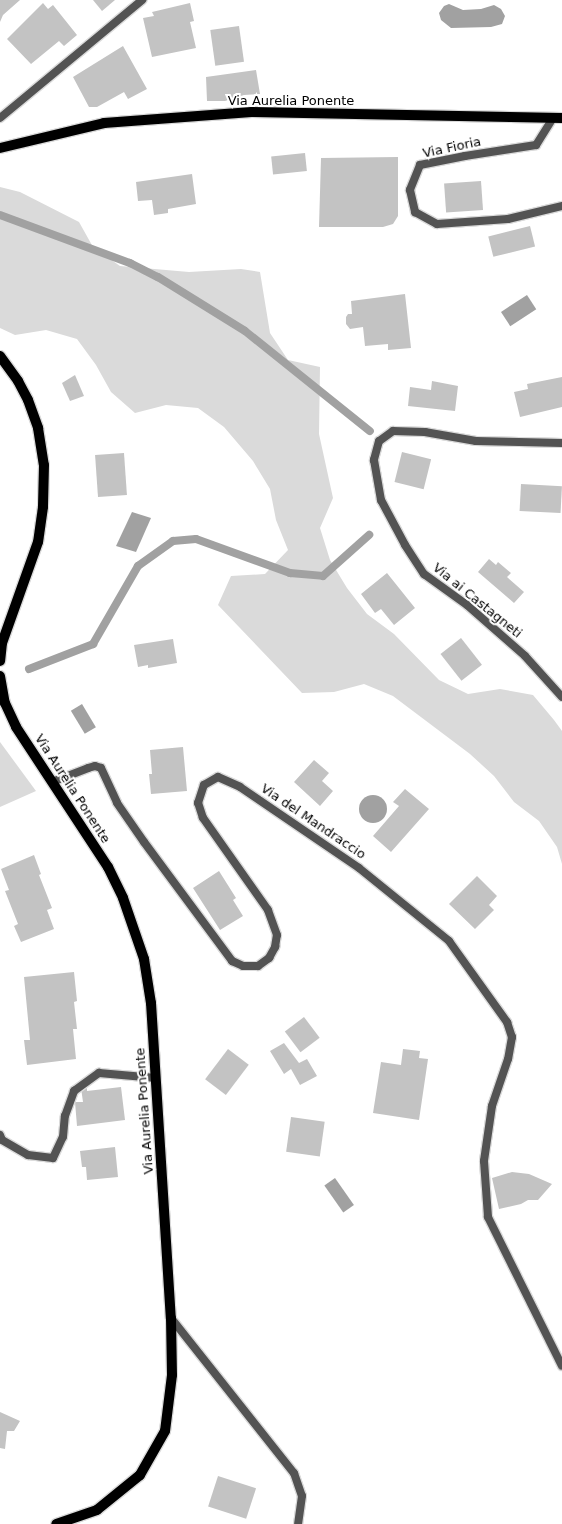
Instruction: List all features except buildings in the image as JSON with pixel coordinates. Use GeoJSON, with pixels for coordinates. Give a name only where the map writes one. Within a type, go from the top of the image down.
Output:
{"type":"FeatureCollection","features":[{"type":"Feature","properties":{"kind":"main road","name":"Via Aurelia Ponente"},"geometry":{"type":"LineString","coordinates":[[0,148],[104,123],[252,112],[558,118]]}},
{"type":"Feature","properties":{"kind":"main road"},"geometry":{"type":"LineString","coordinates":[[0,356],[18,381],[28,400],[38,428],[44,465],[44,507],[38,542],[1,643],[0,661]]}},
{"type":"Feature","properties":{"kind":"main road","name":"Via Aurelia Ponente"},"geometry":{"type":"LineString","coordinates":[[0,676],[5,703],[16,727],[108,867],[123,898],[144,959],[152,1003],[171,1318],[172,1375],[165,1431],[140,1475],[98,1510],[56,1524]]}},
{"type":"Feature","properties":{"kind":"street"},"geometry":{"type":"LineString","coordinates":[[0,118],[142,0]]}},
{"type":"Feature","properties":{"kind":"street","name":"Via Fioria"},"geometry":{"type":"LineString","coordinates":[[558,118],[536,145],[465,156],[420,165],[410,190],[415,212],[437,224],[508,219],[562,206]]}},
{"type":"Feature","properties":{"kind":"street","name":"Via ai Castagneti"},"geometry":{"type":"LineString","coordinates":[[562,443],[476,441],[425,432],[393,431],[379,441],[374,460],[381,500],[405,546],[424,574],[467,605],[525,656],[562,697]]}},
{"type":"Feature","properties":{"kind":"street","name":"Via del Mandraccio"},"geometry":{"type":"LineString","coordinates":[[52,782],[88,768],[95,766],[101,768],[117,803],[144,842],[232,961],[243,966],[258,966],[269,958],[275,947],[277,936],[268,910],[203,818],[198,802],[204,785],[218,777],[240,787],[359,868],[449,941],[507,1022],[512,1037],[508,1059],[492,1106],[484,1161],[488,1217],[562,1366]]}},
{"type":"Feature","properties":{"kind":"street"},"geometry":{"type":"LineString","coordinates":[[0,1135],[2,1140],[28,1155],[53,1158],[63,1137],[66,1116],[74,1091],[99,1073],[156,1078]]}},
{"type":"Feature","properties":{"kind":"street"},"geometry":{"type":"LineString","coordinates":[[171,1318],[294,1473],[302,1496],[298,1524]]}},
{"type":"Feature","properties":{"kind":"shaded area"},"geometry":{"type":"Polygon","coordinates":[[[449,4],[463,10],[481,9],[494,5],[501,9],[505,16],[502,24],[491,27],[451,28],[441,20],[439,13],[444,6],[449,4]]]}},
{"type":"Feature","properties":{"kind":"shaded area"},"geometry":{"type":"Polygon","coordinates":[[[0,187],[20,192],[79,222],[93,247],[120,266],[189,272],[241,269],[260,272],[270,333],[288,360],[320,367],[319,434],[333,498],[320,528],[330,560],[347,588],[367,614],[394,634],[439,680],[468,694],[500,689],[533,695],[554,720],[562,731],[562,864],[557,847],[539,821],[514,802],[494,776],[470,754],[393,696],[364,684],[334,692],[302,693],[218,605],[231,576],[265,574],[288,550],[276,520],[270,489],[253,461],[224,427],[198,408],[166,405],[135,413],[111,392],[96,365],[77,339],[46,330],[15,335],[0,328],[0,187]]]}},
{"type":"Feature","properties":{"kind":"shaded area"},"geometry":{"type":"Polygon","coordinates":[[[527,295],[536,309],[510,326],[501,312],[527,295]]]}},
{"type":"Feature","properties":{"kind":"shaded area"},"geometry":{"type":"Polygon","coordinates":[[[132,512],[151,518],[136,552],[116,546],[132,512]]]}},
{"type":"Feature","properties":{"kind":"shaded area"},"geometry":{"type":"Polygon","coordinates":[[[82,704],[96,727],[85,734],[71,711],[82,704]]]}},
{"type":"Feature","properties":{"kind":"shaded area"},"geometry":{"type":"Polygon","coordinates":[[[0,742],[36,791],[0,807],[0,742]]]}},
{"type":"Feature","properties":{"kind":"shaded area"},"geometry":{"type":"Polygon","coordinates":[[[373,795],[379,796],[383,799],[386,803],[386,815],[383,819],[379,822],[373,823],[367,822],[363,819],[360,815],[359,809],[360,803],[363,799],[367,796],[373,795]]]}},
{"type":"Feature","properties":{"kind":"shaded area"},"geometry":{"type":"Polygon","coordinates":[[[335,1178],[354,1205],[343,1212],[324,1185],[335,1178]]]}},
{"type":"Feature","properties":{"kind":"waterway"},"geometry":{"type":"LineString","coordinates":[[0,215],[130,263],[158,277],[245,331],[370,431]]}},
{"type":"Feature","properties":{"kind":"waterway"},"geometry":{"type":"LineString","coordinates":[[29,669],[93,644],[138,566],[173,541],[196,539],[290,573],[323,576],[369,535]]}}]}
